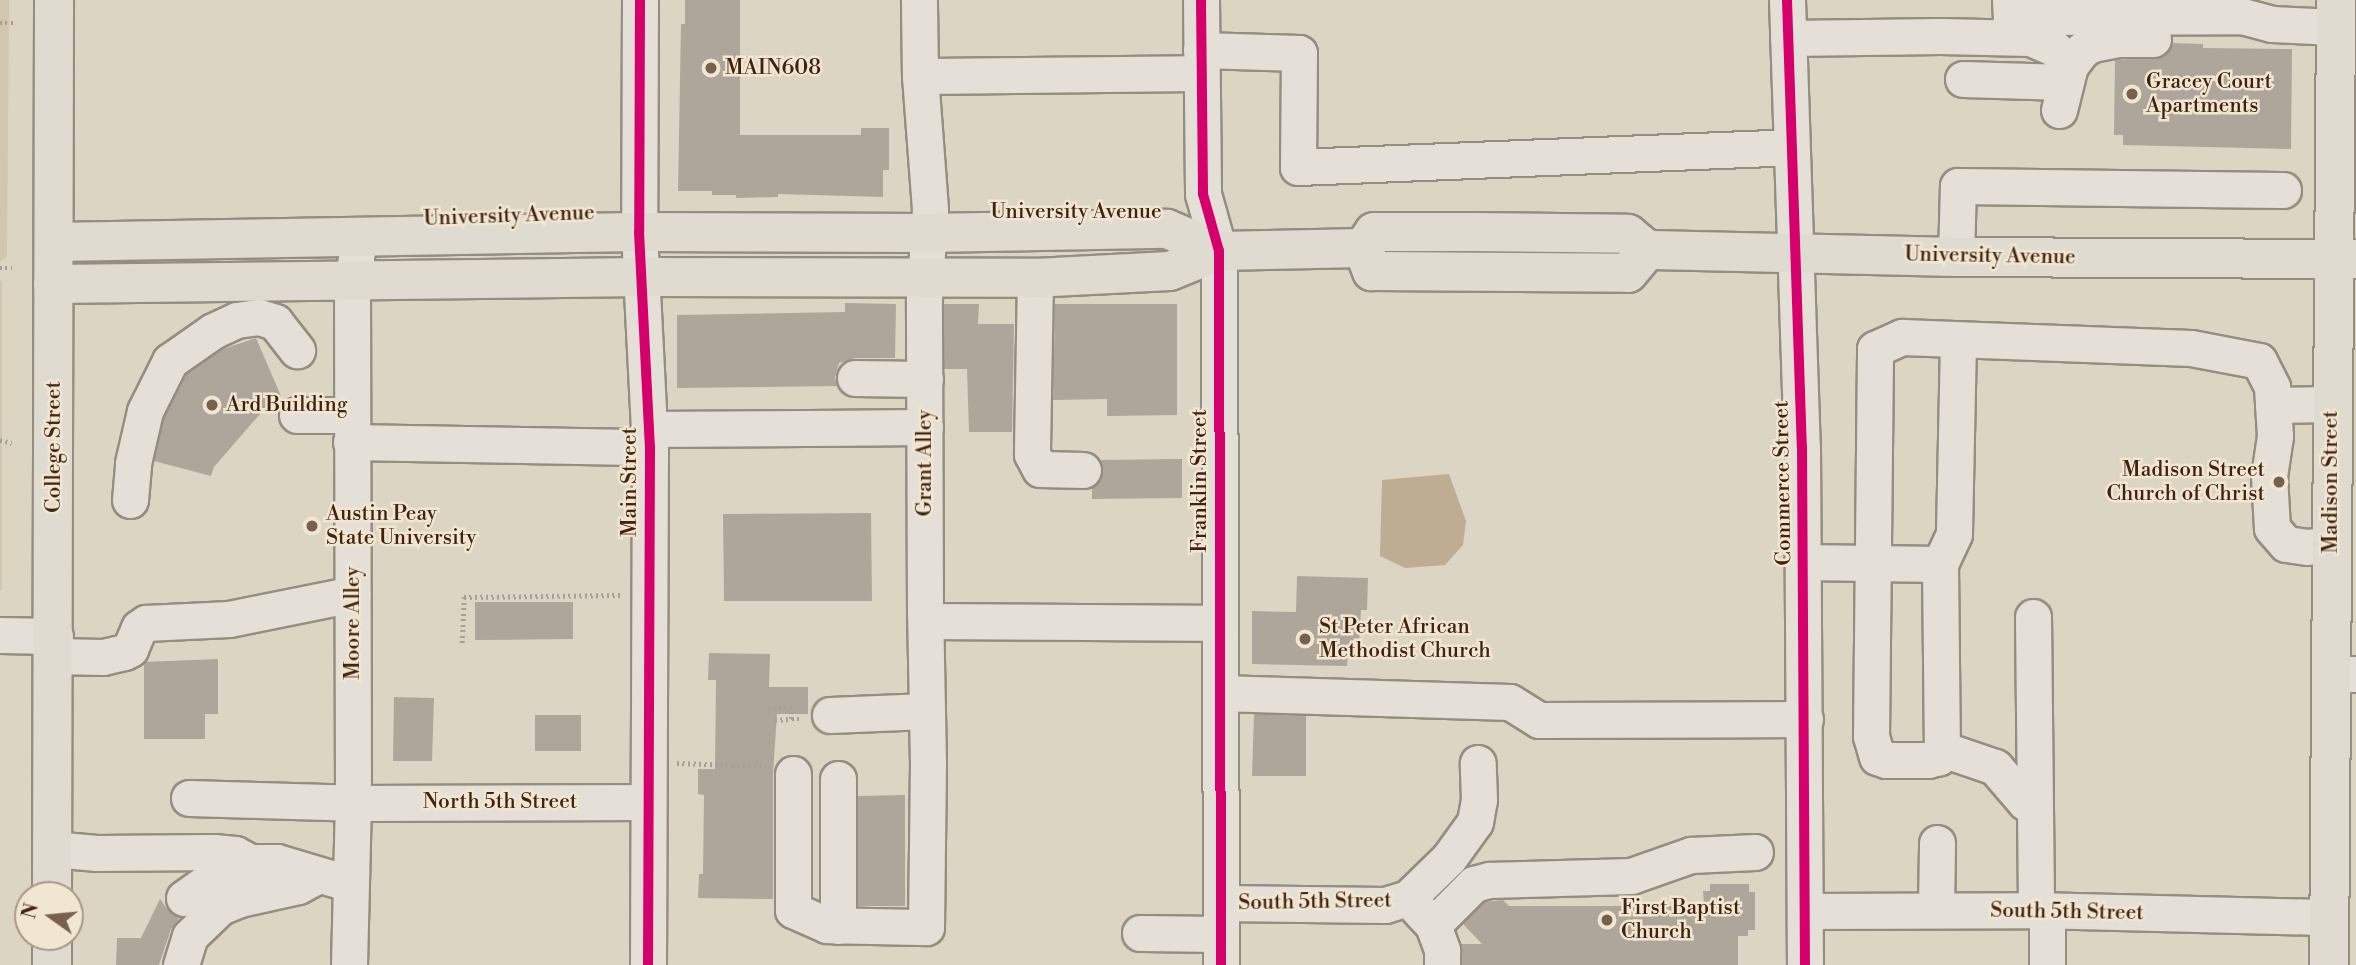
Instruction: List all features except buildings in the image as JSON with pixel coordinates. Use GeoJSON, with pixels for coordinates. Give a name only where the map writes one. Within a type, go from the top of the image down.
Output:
{"type":"FeatureCollection","features":[{"type":"Feature","properties":{"kind":"main road","name":"College Street"},"geometry":{"type":"LineString","coordinates":[[52,881],[55,646],[54,0]]}},
{"type":"Feature","properties":{"kind":"main road","name":"Madison Street"},"geometry":{"type":"LineString","coordinates":[[2329,965],[2338,920],[2343,673],[2331,544],[2331,404],[2345,259],[2345,157],[2339,19]]}},
{"type":"Feature","properties":{"kind":"main road","name":"University Avenue"},"geometry":{"type":"LineString","coordinates":[[54,242],[359,239],[639,232],[928,233],[1167,229],[1219,251]]}},
{"type":"Feature","properties":{"kind":"main road","name":"University Avenue"},"geometry":{"type":"LineString","coordinates":[[53,284],[352,283],[643,277],[1035,278],[1170,271],[1219,251],[1363,248],[1374,232],[1628,234],[1647,250],[1956,257],[2345,259]]}},
{"type":"Feature","properties":{"kind":"street","name":"Main Street"},"geometry":{"type":"LineString","coordinates":[[640,0],[639,232],[650,438],[648,965]]}},
{"type":"Feature","properties":{"kind":"street","name":"Grant Alley"},"geometry":{"type":"LineString","coordinates":[[838,926],[926,927],[925,379],[930,209],[920,76],[919,0]]}},
{"type":"Feature","properties":{"kind":"street","name":"Franklin Street"},"geometry":{"type":"LineString","coordinates":[[1201,0],[1203,194],[1219,251],[1221,934]]}},
{"type":"Feature","properties":{"kind":"street","name":"Commerce Street"},"geometry":{"type":"LineString","coordinates":[[1787,0],[1804,562],[1805,965]]}},
{"type":"Feature","properties":{"kind":"street"},"geometry":{"type":"LineString","coordinates":[[2010,0],[2011,17],[2242,16],[2272,23],[2339,19]]}},
{"type":"Feature","properties":{"kind":"street"},"geometry":{"type":"LineString","coordinates":[[2065,86],[2082,50],[2092,44],[2117,39],[2202,38],[2339,19]]}},
{"type":"Feature","properties":{"kind":"street"},"geometry":{"type":"LineString","coordinates":[[1788,38],[2030,38],[2054,48],[2065,86]]}},
{"type":"Feature","properties":{"kind":"street"},"geometry":{"type":"LineString","coordinates":[[920,76],[1299,53],[1298,167],[1791,147]]}},
{"type":"Feature","properties":{"kind":"street"},"geometry":{"type":"LineString","coordinates":[[1963,79],[2065,86]]}},
{"type":"Feature","properties":{"kind":"street"},"geometry":{"type":"LineString","coordinates":[[1956,257],[1958,186],[2283,190]]}},
{"type":"Feature","properties":{"kind":"street","name":"Moore Alley"},"geometry":{"type":"LineString","coordinates":[[349,965],[353,803],[352,283],[359,239]]}},
{"type":"Feature","properties":{"kind":"street"},"geometry":{"type":"LineString","coordinates":[[1035,278],[1032,453],[1040,469],[1083,470]]}},
{"type":"Feature","properties":{"kind":"street"},"geometry":{"type":"LineString","coordinates":[[130,500],[141,422],[155,386],[170,361],[213,331],[237,320],[259,317],[275,322],[297,350]]}},
{"type":"Feature","properties":{"kind":"street"},"geometry":{"type":"LineString","coordinates":[[1958,341],[1954,534],[1940,564],[1942,748],[1939,757],[1928,760],[1886,760],[1877,757],[1873,748],[1872,384],[1875,349],[1902,337],[2191,348],[2259,361],[2272,387],[2275,436],[2269,476],[2272,528],[2287,544],[2307,547],[2331,544]]}},
{"type":"Feature","properties":{"kind":"street"},"geometry":{"type":"LineString","coordinates":[[855,378],[925,379]]}},
{"type":"Feature","properties":{"kind":"street"},"geometry":{"type":"LineString","coordinates":[[2273,405],[2331,404]]}},
{"type":"Feature","properties":{"kind":"street"},"geometry":{"type":"LineString","coordinates":[[297,415],[352,429],[650,438],[925,427]]}},
{"type":"Feature","properties":{"kind":"street"},"geometry":{"type":"LineString","coordinates":[[1804,562],[1940,564]]}},
{"type":"Feature","properties":{"kind":"street"},"geometry":{"type":"LineString","coordinates":[[0,635],[103,657],[130,649],[139,628],[146,624],[229,618],[353,594]]}},
{"type":"Feature","properties":{"kind":"street"},"geometry":{"type":"LineString","coordinates":[[2033,617],[2035,809],[2047,965]]}},
{"type":"Feature","properties":{"kind":"street"},"geometry":{"type":"LineString","coordinates":[[945,621],[1220,623]]}},
{"type":"Feature","properties":{"kind":"street"},"geometry":{"type":"LineString","coordinates":[[1220,693],[1510,702],[1539,720],[1805,719]]}},
{"type":"Feature","properties":{"kind":"street"},"geometry":{"type":"LineString","coordinates":[[818,717],[927,711]]}},
{"type":"Feature","properties":{"kind":"street"},"geometry":{"type":"LineString","coordinates":[[1942,748],[1995,766],[2025,802],[2035,809]]}},
{"type":"Feature","properties":{"kind":"street"},"geometry":{"type":"LineString","coordinates":[[1442,965],[1442,950],[1433,925],[1408,898],[1449,858],[1475,822],[1479,800],[1478,763]]}},
{"type":"Feature","properties":{"kind":"street"},"geometry":{"type":"LineString","coordinates":[[793,774],[793,910],[817,923],[838,926],[838,779]]}},
{"type":"Feature","properties":{"kind":"street","name":"North 5th Street"},"geometry":{"type":"LineString","coordinates":[[189,798],[353,803],[648,802]]}},
{"type":"Feature","properties":{"kind":"street"},"geometry":{"type":"LineString","coordinates":[[1937,844],[1937,911]]}},
{"type":"Feature","properties":{"kind":"street"},"geometry":{"type":"LineString","coordinates":[[52,849],[97,853],[214,852],[235,854],[250,862]]}},
{"type":"Feature","properties":{"kind":"street"},"geometry":{"type":"LineString","coordinates":[[1433,925],[1474,884],[1489,880],[1631,876],[1709,851],[1755,852]]}},
{"type":"Feature","properties":{"kind":"street"},"geometry":{"type":"LineString","coordinates":[[184,898],[210,880],[250,862],[277,862],[351,884]]}},
{"type":"Feature","properties":{"kind":"street"},"geometry":{"type":"LineString","coordinates":[[181,965],[190,936],[220,907],[240,899],[298,886],[317,876]]}},
{"type":"Feature","properties":{"kind":"street","name":"South 5th Street"},"geometry":{"type":"LineString","coordinates":[[1140,933],[1221,934],[1385,905],[1408,898]]}},
{"type":"Feature","properties":{"kind":"street","name":"South 5th Street"},"geometry":{"type":"LineString","coordinates":[[1805,911],[2042,911],[2338,920]]}},
{"type":"Feature","properties":{"kind":"path"},"geometry":{"type":"LineString","coordinates":[[0,23],[15,23]]}},
{"type":"Feature","properties":{"kind":"path"},"geometry":{"type":"LineString","coordinates":[[0,268],[12,268]]}},
{"type":"Feature","properties":{"kind":"path"},"geometry":{"type":"LineString","coordinates":[[0,440],[12,443]]}},
{"type":"Feature","properties":{"kind":"path"},"geometry":{"type":"LineString","coordinates":[[462,643],[464,597],[628,595]]}},
{"type":"Feature","properties":{"kind":"path"},"geometry":{"type":"LineString","coordinates":[[768,709],[792,706],[792,719]]}},
{"type":"Feature","properties":{"kind":"path"},"geometry":{"type":"LineString","coordinates":[[775,720],[818,717]]}},
{"type":"Feature","properties":{"kind":"path"},"geometry":{"type":"LineString","coordinates":[[672,763],[776,766],[793,774]]}},
{"type":"Feature","properties":{"kind":"shaded area"},"geometry":{"type":"Polygon","coordinates":[[[0,0],[9,0],[9,16],[7,257],[0,262],[0,0]]]}},
{"type":"Feature","properties":{"kind":"shaded area"},"geometry":{"type":"Polygon","coordinates":[[[0,280],[2,281],[2,590],[0,590],[0,280]]]}},
{"type":"Feature","properties":{"kind":"shaded area"},"geometry":{"type":"Polygon","coordinates":[[[1449,474],[1466,521],[1463,545],[1445,565],[1405,568],[1380,556],[1382,480],[1449,474]]]}},
{"type":"Feature","properties":{"kind":"cycle path"},"geometry":{"type":"LineString","coordinates":[[640,0],[639,232],[650,447],[648,965]]}},
{"type":"Feature","properties":{"kind":"cycle path"},"geometry":{"type":"LineString","coordinates":[[1201,0],[1203,194],[1219,251],[1221,965]]}},
{"type":"Feature","properties":{"kind":"cycle path"},"geometry":{"type":"LineString","coordinates":[[1787,0],[1802,447],[1805,965]]}},
{"type":"Feature","properties":{"kind":"place","name":"MAIN608"},"geometry":{"type":"Point","coordinates":[711,68]}},
{"type":"Feature","properties":{"kind":"place","name":"Gracey Court Apartments"},"geometry":{"type":"Point","coordinates":[2132,94]}},
{"type":"Feature","properties":{"kind":"place","name":"Ard Building"},"geometry":{"type":"Point","coordinates":[212,405]}},
{"type":"Feature","properties":{"kind":"place","name":"Madison Street Church of Christ"},"geometry":{"type":"Point","coordinates":[2279,482]}},
{"type":"Feature","properties":{"kind":"place","name":"Austin Peay State University"},"geometry":{"type":"Point","coordinates":[312,526]}},
{"type":"Feature","properties":{"kind":"place","name":"St Peter African Methodist Church"},"geometry":{"type":"Point","coordinates":[1305,639]}},
{"type":"Feature","properties":{"kind":"place","name":"First Baptist Church"},"geometry":{"type":"Point","coordinates":[1607,920]}}]}
